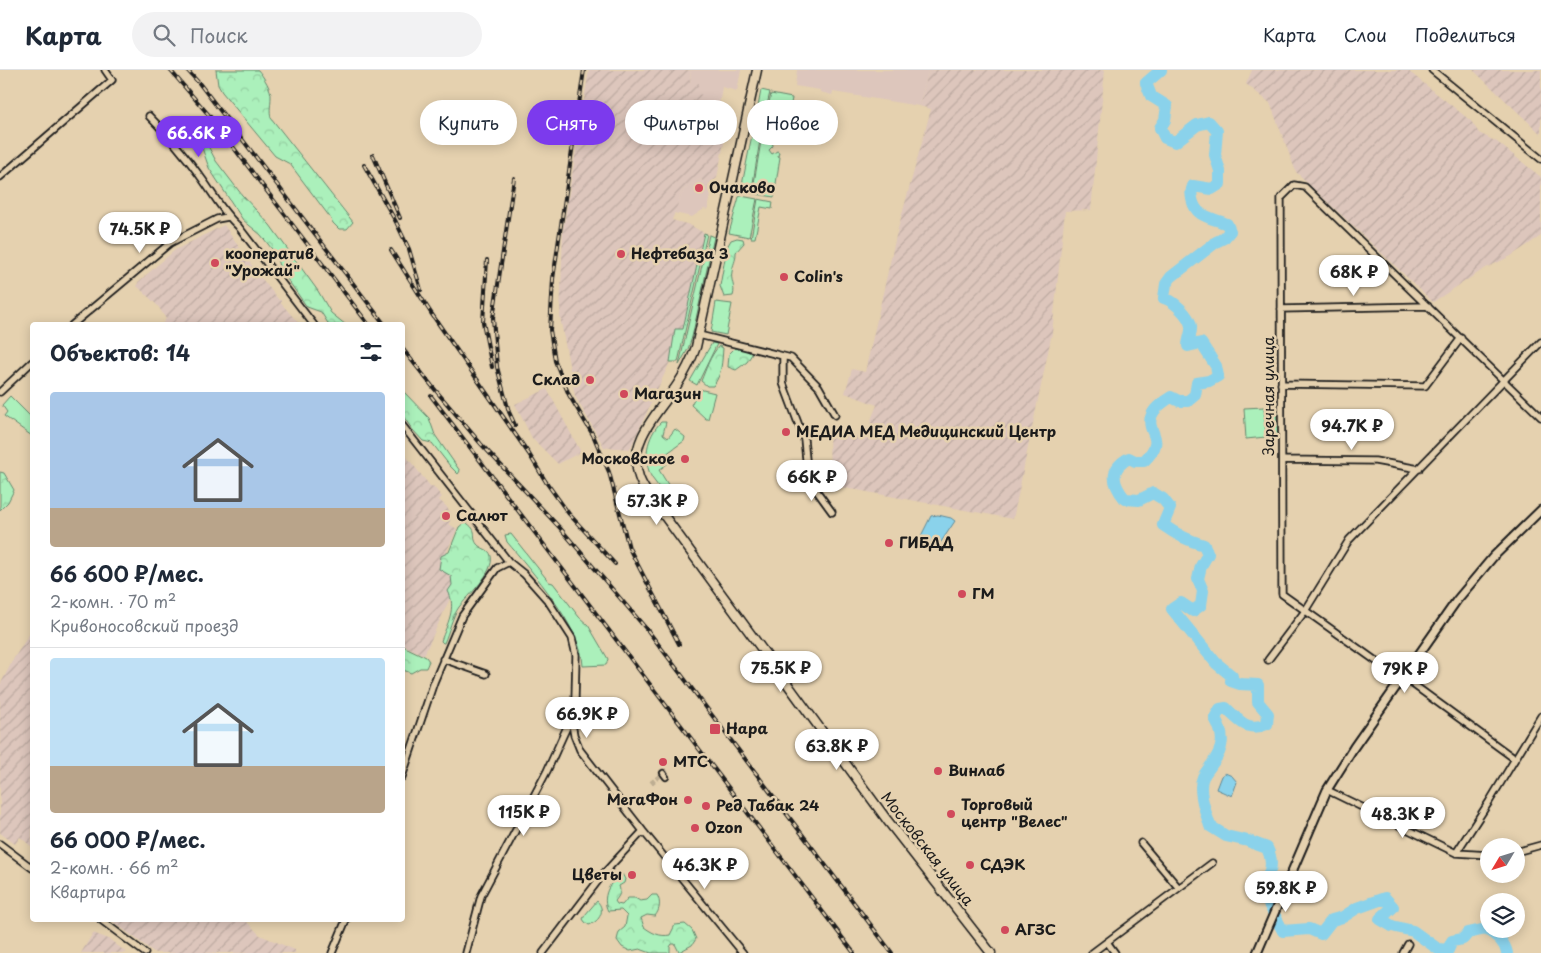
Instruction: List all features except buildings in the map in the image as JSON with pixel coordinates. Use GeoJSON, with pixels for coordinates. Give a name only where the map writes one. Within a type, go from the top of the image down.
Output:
{"type":"FeatureCollection","features":[{"type":"Feature","properties":{"kind":"main road","name":"Московская улица"},"geometry":{"type":"LineString","coordinates":[[757,70],[699,334],[687,370],[652,420],[640,441],[636,460],[641,482],[876,805],[991,953]]}},
{"type":"Feature","properties":{"kind":"street"},"geometry":{"type":"LineString","coordinates":[[0,177],[112,80],[105,70]]}},
{"type":"Feature","properties":{"kind":"street"},"geometry":{"type":"LineString","coordinates":[[1432,70],[1541,159]]}},
{"type":"Feature","properties":{"kind":"street"},"geometry":{"type":"LineString","coordinates":[[149,116],[200,175],[228,217],[238,226],[312,322]]}},
{"type":"Feature","properties":{"kind":"street","name":"Заречная улица"},"geometry":{"type":"LineString","coordinates":[[1305,611],[1282,594],[1281,198],[1294,185],[1305,187],[1428,306]]}},
{"type":"Feature","properties":{"kind":"street"},"geometry":{"type":"LineString","coordinates":[[76,322],[170,243],[216,219],[228,217]]}},
{"type":"Feature","properties":{"kind":"street"},"geometry":{"type":"LineString","coordinates":[[1281,309],[1428,306],[1541,417]]}},
{"type":"Feature","properties":{"kind":"street"},"geometry":{"type":"LineString","coordinates":[[699,334],[790,358],[819,387],[835,415]]}},
{"type":"Feature","properties":{"kind":"street"},"geometry":{"type":"LineString","coordinates":[[1282,384],[1425,386],[1461,338]]}},
{"type":"Feature","properties":{"kind":"street"},"geometry":{"type":"LineString","coordinates":[[1268,660],[1305,611],[1349,540],[1541,342]]}},
{"type":"Feature","properties":{"kind":"street"},"geometry":{"type":"LineString","coordinates":[[783,357],[784,383],[804,439],[808,479],[832,512]]}},
{"type":"Feature","properties":{"kind":"street"},"geometry":{"type":"LineString","coordinates":[[0,392],[30,364]]}},
{"type":"Feature","properties":{"kind":"street"},"geometry":{"type":"LineString","coordinates":[[405,429],[509,562],[524,574],[548,601],[572,638],[576,655],[575,700],[571,718],[547,771],[481,896],[466,953]]}},
{"type":"Feature","properties":{"kind":"street"},"geometry":{"type":"LineString","coordinates":[[1282,460],[1375,461],[1419,469]]}},
{"type":"Feature","properties":{"kind":"street"},"geometry":{"type":"LineString","coordinates":[[1257,953],[1327,790],[1354,747],[1457,600],[1493,557],[1541,510]]}},
{"type":"Feature","properties":{"kind":"street"},"geometry":{"type":"LineString","coordinates":[[405,768],[434,682],[462,616],[497,568],[509,562]]}},
{"type":"Feature","properties":{"kind":"street"},"geometry":{"type":"LineString","coordinates":[[1305,611],[1397,676],[1404,677],[1515,760]]}},
{"type":"Feature","properties":{"kind":"street"},"geometry":{"type":"LineString","coordinates":[[443,659],[486,674]]}},
{"type":"Feature","properties":{"kind":"street"},"geometry":{"type":"LineString","coordinates":[[1456,853],[1541,716]]}},
{"type":"Feature","properties":{"kind":"street"},"geometry":{"type":"LineString","coordinates":[[571,718],[574,735],[580,750],[643,831],[743,953]]}},
{"type":"Feature","properties":{"kind":"street"},"geometry":{"type":"LineString","coordinates":[[1327,790],[1456,853],[1480,854]]}},
{"type":"Feature","properties":{"kind":"street"},"geometry":{"type":"LineString","coordinates":[[543,953],[604,873],[643,831]]}},
{"type":"Feature","properties":{"kind":"street"},"geometry":{"type":"LineString","coordinates":[[1141,843],[1178,887]]}},
{"type":"Feature","properties":{"kind":"street"},"geometry":{"type":"LineString","coordinates":[[0,844],[30,866]]}},
{"type":"Feature","properties":{"kind":"street"},"geometry":{"type":"LineString","coordinates":[[1525,849],[1541,845]]}},
{"type":"Feature","properties":{"kind":"street"},"geometry":{"type":"LineString","coordinates":[[1092,953],[1212,863]]}},
{"type":"Feature","properties":{"kind":"street"},"geometry":{"type":"LineString","coordinates":[[105,922],[146,953]]}},
{"type":"Feature","properties":{"kind":"street"},"geometry":{"type":"LineString","coordinates":[[332,953],[345,922]]}},
{"type":"Feature","properties":{"kind":"street"},"geometry":{"type":"LineString","coordinates":[[1107,942],[1115,953]]}},
{"type":"Feature","properties":{"kind":"street"},"geometry":{"type":"LineString","coordinates":[[1403,953],[1408,944]]}},
{"type":"Feature","properties":{"kind":"shaded area"},"geometry":{"type":"Polygon","coordinates":[[[589,70],[691,70],[690,83],[699,83],[697,94],[706,95],[705,100],[625,100],[625,145],[723,145],[717,178],[707,187],[701,179],[683,190],[672,220],[690,225],[704,233],[683,329],[675,329],[670,362],[630,449],[604,447],[575,396],[560,317],[563,230],[577,145],[615,145],[615,100],[584,100],[589,70]]]}},
{"type":"Feature","properties":{"kind":"shaded area"},"geometry":{"type":"Polygon","coordinates":[[[691,70],[741,70],[737,91],[722,87],[720,100],[698,100],[697,94],[690,83],[691,70]]]}},
{"type":"Feature","properties":{"kind":"shaded area"},"geometry":{"type":"Polygon","coordinates":[[[797,70],[929,70],[919,106],[833,92],[832,95],[820,92],[820,90],[795,86],[797,70]]]}},
{"type":"Feature","properties":{"kind":"shaded area"},"geometry":{"type":"Polygon","coordinates":[[[929,70],[1105,70],[1091,210],[1065,211],[1052,333],[1013,519],[830,485],[829,430],[867,438],[877,405],[845,393],[852,369],[865,372],[896,236],[931,109],[919,106],[929,70]]]}},
{"type":"Feature","properties":{"kind":"shaded area"},"geometry":{"type":"Polygon","coordinates":[[[1252,70],[1407,70],[1471,121],[1479,133],[1497,142],[1541,177],[1541,236],[1511,256],[1484,269],[1433,302],[1296,172],[1270,103],[1246,84],[1252,70]]]}},
{"type":"Feature","properties":{"kind":"shaded area"},"geometry":{"type":"Polygon","coordinates":[[[1473,70],[1541,70],[1541,134],[1473,70]]]}},
{"type":"Feature","properties":{"kind":"shaded area"},"geometry":{"type":"Polygon","coordinates":[[[701,179],[712,190],[708,210],[704,209],[692,217],[674,213],[683,190],[701,179]]]}},
{"type":"Feature","properties":{"kind":"shaded area"},"geometry":{"type":"Polygon","coordinates":[[[224,225],[255,270],[297,322],[164,322],[166,319],[158,306],[137,286],[138,282],[175,250],[224,225]]]}},
{"type":"Feature","properties":{"kind":"shaded area"},"geometry":{"type":"Polygon","coordinates":[[[547,389],[581,452],[558,464],[532,438],[515,404],[547,389]]]}},
{"type":"Feature","properties":{"kind":"shaded area"},"geometry":{"type":"Polygon","coordinates":[[[405,455],[431,487],[433,486],[442,497],[439,500],[451,513],[449,524],[457,529],[443,560],[464,568],[424,655],[405,646],[405,455]]]}},
{"type":"Feature","properties":{"kind":"shaded area"},"geometry":{"type":"Polygon","coordinates":[[[30,633],[30,845],[20,837],[15,844],[0,833],[0,685],[30,633]]]}},
{"type":"Feature","properties":{"kind":"shaded area"},"geometry":{"type":"Polygon","coordinates":[[[114,922],[247,922],[260,935],[295,950],[295,953],[155,953],[114,922]]]}},
{"type":"Feature","properties":{"kind":"shaded area"},"geometry":{"type":"Polygon","coordinates":[[[93,933],[109,939],[127,953],[81,953],[93,933]]]}},
{"type":"Feature","properties":{"kind":"green space"},"geometry":{"type":"Polygon","coordinates":[[[216,70],[258,70],[265,79],[271,94],[271,118],[353,222],[347,229],[339,229],[333,223],[290,164],[275,156],[222,92],[218,85],[216,70]]]}},
{"type":"Feature","properties":{"kind":"green space"},"geometry":{"type":"Polygon","coordinates":[[[761,90],[770,92],[768,100],[759,100],[761,90]]]}},
{"type":"Feature","properties":{"kind":"green space"},"geometry":{"type":"Polygon","coordinates":[[[771,94],[792,98],[792,100],[770,100],[771,94]]]}},
{"type":"Feature","properties":{"kind":"green space"},"geometry":{"type":"Polygon","coordinates":[[[200,142],[206,142],[216,161],[242,195],[270,225],[318,291],[331,313],[342,322],[327,322],[321,312],[307,307],[280,269],[275,253],[261,235],[243,220],[209,168],[200,142]]]}},
{"type":"Feature","properties":{"kind":"green space"},"geometry":{"type":"Polygon","coordinates":[[[750,145],[759,145],[752,189],[755,194],[741,190],[750,145]]]}},
{"type":"Feature","properties":{"kind":"green space"},"geometry":{"type":"Polygon","coordinates":[[[760,145],[773,145],[769,150],[772,154],[777,151],[779,152],[778,156],[780,157],[774,197],[757,194],[753,189],[760,145]]]}},
{"type":"Feature","properties":{"kind":"green space"},"geometry":{"type":"Polygon","coordinates":[[[739,197],[757,199],[749,237],[729,233],[739,197]]]}},
{"type":"Feature","properties":{"kind":"green space"},"geometry":{"type":"Polygon","coordinates":[[[758,199],[773,202],[772,209],[761,207],[755,238],[751,238],[758,199]]]}},
{"type":"Feature","properties":{"kind":"green space"},"geometry":{"type":"Polygon","coordinates":[[[704,233],[707,234],[678,362],[670,362],[675,329],[683,329],[704,233]]]}},
{"type":"Feature","properties":{"kind":"green space"},"geometry":{"type":"Polygon","coordinates":[[[709,235],[714,237],[692,337],[679,365],[709,235]]]}},
{"type":"Feature","properties":{"kind":"green space"},"geometry":{"type":"Polygon","coordinates":[[[743,239],[744,243],[736,252],[732,269],[734,293],[733,296],[724,297],[720,286],[727,247],[731,240],[743,239]]]}},
{"type":"Feature","properties":{"kind":"green space"},"geometry":{"type":"Polygon","coordinates":[[[716,302],[732,304],[726,335],[711,332],[716,302]]]}},
{"type":"Feature","properties":{"kind":"green space"},"geometry":{"type":"Polygon","coordinates":[[[712,343],[717,344],[697,385],[690,381],[712,343]]]}},
{"type":"Feature","properties":{"kind":"green space"},"geometry":{"type":"Polygon","coordinates":[[[719,346],[723,348],[720,373],[713,386],[707,386],[701,381],[711,358],[719,346]]]}},
{"type":"Feature","properties":{"kind":"green space"},"geometry":{"type":"Polygon","coordinates":[[[735,348],[744,349],[752,354],[747,362],[736,370],[728,367],[729,354],[735,348]]]}},
{"type":"Feature","properties":{"kind":"green space"},"geometry":{"type":"Polygon","coordinates":[[[699,389],[715,393],[708,419],[691,405],[699,389]]]}},
{"type":"Feature","properties":{"kind":"green space"},"geometry":{"type":"Polygon","coordinates":[[[405,393],[429,418],[435,435],[460,471],[458,474],[432,443],[423,441],[405,419],[405,393]]]}},
{"type":"Feature","properties":{"kind":"green space"},"geometry":{"type":"Polygon","coordinates":[[[10,396],[30,416],[30,435],[4,416],[7,412],[2,405],[10,396]]]}},
{"type":"Feature","properties":{"kind":"green space"},"geometry":{"type":"Polygon","coordinates":[[[1276,406],[1278,437],[1268,437],[1266,407],[1276,406]]]}},
{"type":"Feature","properties":{"kind":"green space"},"geometry":{"type":"Polygon","coordinates":[[[1264,407],[1266,437],[1246,439],[1244,408],[1264,407]]]}},
{"type":"Feature","properties":{"kind":"green space"},"geometry":{"type":"Polygon","coordinates":[[[661,422],[666,422],[663,434],[668,438],[675,429],[685,437],[684,441],[666,454],[671,461],[659,470],[672,491],[672,493],[667,495],[664,494],[652,478],[647,464],[649,441],[661,422]]]}},
{"type":"Feature","properties":{"kind":"green space"},"geometry":{"type":"Polygon","coordinates":[[[0,472],[4,473],[14,490],[8,502],[0,510],[0,472]]]}},
{"type":"Feature","properties":{"kind":"green space"},"geometry":{"type":"Polygon","coordinates":[[[465,522],[474,531],[477,544],[490,553],[491,562],[485,576],[459,607],[443,643],[441,641],[452,604],[448,591],[452,585],[451,576],[439,569],[441,556],[449,552],[459,527],[465,522]]]}},
{"type":"Feature","properties":{"kind":"green space"},"geometry":{"type":"Polygon","coordinates":[[[511,534],[549,582],[553,583],[579,617],[588,625],[608,659],[606,665],[583,666],[580,651],[565,617],[554,600],[507,542],[505,535],[511,534]]]}},
{"type":"Feature","properties":{"kind":"green space"},"geometry":{"type":"Polygon","coordinates":[[[405,647],[426,657],[429,661],[426,668],[420,668],[411,673],[405,671],[405,647]]]}},
{"type":"Feature","properties":{"kind":"green space"},"geometry":{"type":"Polygon","coordinates":[[[622,874],[625,879],[624,883],[619,886],[620,894],[615,901],[617,904],[622,905],[628,898],[635,898],[640,901],[647,900],[652,895],[657,895],[658,911],[655,916],[647,915],[641,918],[644,927],[656,934],[670,935],[675,925],[685,924],[692,930],[696,939],[692,945],[679,952],[675,944],[672,944],[670,953],[651,953],[640,949],[630,951],[622,947],[617,940],[619,932],[625,927],[627,916],[621,910],[608,911],[605,901],[610,885],[622,874]]]}},
{"type":"Feature","properties":{"kind":"green space"},"geometry":{"type":"Polygon","coordinates":[[[597,901],[601,908],[599,918],[589,925],[583,919],[597,901]]]}},
{"type":"Feature","properties":{"kind":"water"},"geometry":{"type":"Polygon","coordinates":[[[938,515],[955,521],[941,542],[933,548],[921,536],[931,516],[938,515]]]}},
{"type":"Feature","properties":{"kind":"water"},"geometry":{"type":"Polygon","coordinates":[[[1225,773],[1232,776],[1237,782],[1232,796],[1216,789],[1221,776],[1225,773]]]}},
{"type":"Feature","properties":{"kind":"waterway"},"geometry":{"type":"LineString","coordinates":[[1161,70],[1146,83],[1151,96],[1167,106],[1165,120],[1160,128],[1165,138],[1175,142],[1197,125],[1209,122],[1217,131],[1215,155],[1220,171],[1220,184],[1212,189],[1193,186],[1192,197],[1197,210],[1205,216],[1227,224],[1230,231],[1224,238],[1216,242],[1171,277],[1166,284],[1164,298],[1176,305],[1187,317],[1191,328],[1188,346],[1201,343],[1216,366],[1218,376],[1209,381],[1197,383],[1195,395],[1188,401],[1179,401],[1171,397],[1155,409],[1150,422],[1156,440],[1152,452],[1144,461],[1135,461],[1129,458],[1123,462],[1118,467],[1115,482],[1125,499],[1139,500],[1153,493],[1163,499],[1170,508],[1163,525],[1193,542],[1204,545],[1208,554],[1201,566],[1198,579],[1203,591],[1201,605],[1193,611],[1181,603],[1172,609],[1216,663],[1232,676],[1231,681],[1240,684],[1258,685],[1258,702],[1268,714],[1267,724],[1255,727],[1240,721],[1226,708],[1220,709],[1215,718],[1222,736],[1221,747],[1201,782],[1203,801],[1210,826],[1226,836],[1267,848],[1271,864],[1260,889],[1283,931],[1309,929],[1321,934],[1332,920],[1385,898],[1393,907],[1380,919],[1392,926],[1413,931],[1438,949],[1448,950],[1452,941],[1463,939],[1468,933],[1486,929],[1502,942],[1507,953]]}},
{"type":"Feature","properties":{"kind":"tunnel"},"geometry":{"type":"LineString","coordinates":[[651,783],[667,770]]}},
{"type":"Feature","properties":{"kind":"railway"},"geometry":{"type":"LineString","coordinates":[[170,70],[208,114],[367,322]]}},
{"type":"Feature","properties":{"kind":"railway"},"geometry":{"type":"LineString","coordinates":[[187,70],[199,83],[383,322]]}},
{"type":"Feature","properties":{"kind":"railway"},"geometry":{"type":"LineString","coordinates":[[584,70],[553,279],[550,330],[555,361],[569,395],[593,435],[609,472],[629,548],[679,644]]}},
{"type":"Feature","properties":{"kind":"railway"},"geometry":{"type":"LineString","coordinates":[[373,155],[400,218]]}},
{"type":"Feature","properties":{"kind":"railway"},"geometry":{"type":"LineString","coordinates":[[364,165],[409,249],[421,290]]}},
{"type":"Feature","properties":{"kind":"railway"},"geometry":{"type":"LineString","coordinates":[[514,178],[493,318],[497,367],[509,412],[515,425]]}},
{"type":"Feature","properties":{"kind":"railway"},"geometry":{"type":"LineString","coordinates":[[391,250],[431,313],[529,454],[546,482],[569,514],[615,564]]}},
{"type":"Feature","properties":{"kind":"railway"},"geometry":{"type":"LineString","coordinates":[[487,260],[483,322],[492,367]]}},
{"type":"Feature","properties":{"kind":"railway"},"geometry":{"type":"LineString","coordinates":[[405,352],[481,444],[560,528],[649,632],[892,953]]}},
{"type":"Feature","properties":{"kind":"railway"},"geometry":{"type":"LineString","coordinates":[[431,396],[854,953]]}},
{"type":"Feature","properties":{"kind":"place","name":"Очаково"},"geometry":{"type":"Point","coordinates":[699,188]}},
{"type":"Feature","properties":{"kind":"place","name":"Нефтебаза 3"},"geometry":{"type":"Point","coordinates":[621,254]}},
{"type":"Feature","properties":{"kind":"place","name":"кооператив \"Урожай\""},"geometry":{"type":"Point","coordinates":[215,263]}},
{"type":"Feature","properties":{"kind":"place","name":"Colin's"},"geometry":{"type":"Point","coordinates":[784,277]}},
{"type":"Feature","properties":{"kind":"place","name":"Склад"},"geometry":{"type":"Point","coordinates":[590,380]}},
{"type":"Feature","properties":{"kind":"place","name":"Магазин"},"geometry":{"type":"Point","coordinates":[624,394]}},
{"type":"Feature","properties":{"kind":"place","name":"МЕДИА МЕД Медицинский Центр"},"geometry":{"type":"Point","coordinates":[786,432]}},
{"type":"Feature","properties":{"kind":"place","name":"Московское"},"geometry":{"type":"Point","coordinates":[685,459]}},
{"type":"Feature","properties":{"kind":"place","name":"Салют"},"geometry":{"type":"Point","coordinates":[446,516]}},
{"type":"Feature","properties":{"kind":"place","name":"ГИБДД"},"geometry":{"type":"Point","coordinates":[889,543]}},
{"type":"Feature","properties":{"kind":"place","name":"ГМ"},"geometry":{"type":"Point","coordinates":[962,594]}},
{"type":"Feature","properties":{"kind":"place","name":"Нара"},"geometry":{"type":"Point","coordinates":[715,729]}},
{"type":"Feature","properties":{"kind":"place","name":"МТС"},"geometry":{"type":"Point","coordinates":[663,762]}},
{"type":"Feature","properties":{"kind":"place","name":"Винлаб"},"geometry":{"type":"Point","coordinates":[938,771]}},
{"type":"Feature","properties":{"kind":"place","name":"МегаФон"},"geometry":{"type":"Point","coordinates":[688,800]}},
{"type":"Feature","properties":{"kind":"place","name":"Ред Табак 24"},"geometry":{"type":"Point","coordinates":[706,806]}},
{"type":"Feature","properties":{"kind":"place","name":"Торговый центр \"Велес\""},"geometry":{"type":"Point","coordinates":[951,814]}},
{"type":"Feature","properties":{"kind":"place","name":"Ozon"},"geometry":{"type":"Point","coordinates":[695,828]}},
{"type":"Feature","properties":{"kind":"place","name":"СДЭК"},"geometry":{"type":"Point","coordinates":[970,865]}},
{"type":"Feature","properties":{"kind":"place","name":"Цветы"},"geometry":{"type":"Point","coordinates":[632,875]}},
{"type":"Feature","properties":{"kind":"place","name":"АГЗС"},"geometry":{"type":"Point","coordinates":[1005,930]}}]}
